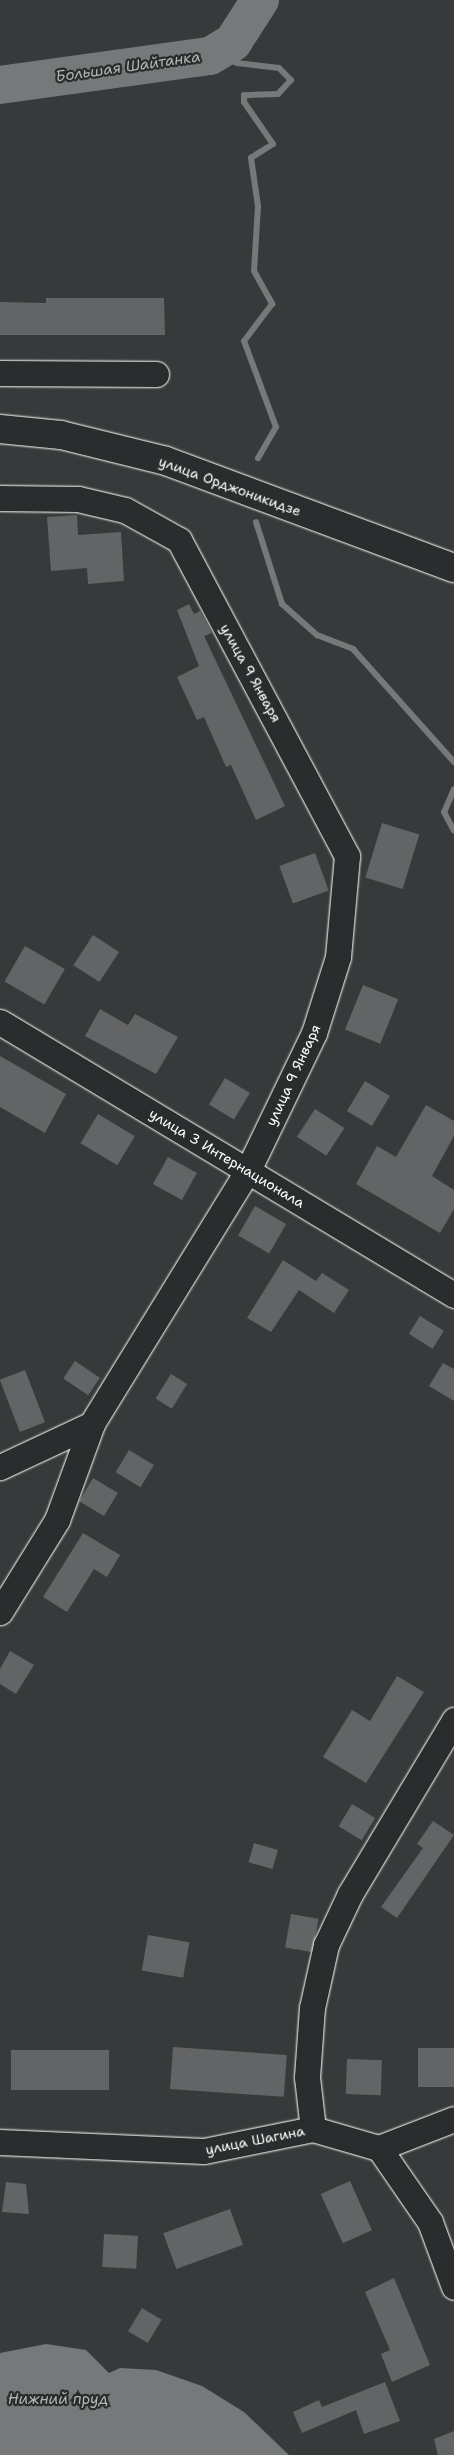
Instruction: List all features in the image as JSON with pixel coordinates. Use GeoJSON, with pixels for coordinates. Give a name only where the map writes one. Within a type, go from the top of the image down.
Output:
{"type":"FeatureCollection","features":[{"type":"Feature","properties":{"kind":"main road","name":"улица Орджоникидзе"},"geometry":{"type":"LineString","coordinates":[[0,428],[61,435],[166,461],[454,568]]}},
{"type":"Feature","properties":{"kind":"street"},"geometry":{"type":"LineString","coordinates":[[0,373],[156,374]]}},
{"type":"Feature","properties":{"kind":"street","name":"улица 9 Января"},"geometry":{"type":"LineString","coordinates":[[0,498],[78,499],[125,510],[179,540],[347,856],[338,957],[314,1033],[248,1170],[92,1424],[57,1520],[0,1612]]}},
{"type":"Feature","properties":{"kind":"street","name":"улица 3 Интернационала"},"geometry":{"type":"LineString","coordinates":[[0,1022],[454,1294]]}},
{"type":"Feature","properties":{"kind":"street"},"geometry":{"type":"LineString","coordinates":[[0,1467],[92,1424]]}},
{"type":"Feature","properties":{"kind":"street"},"geometry":{"type":"LineString","coordinates":[[313,2129],[307,2077],[311,2028],[326,1946],[350,1894],[454,1720]]}},
{"type":"Feature","properties":{"kind":"street"},"geometry":{"type":"LineString","coordinates":[[454,2119],[379,2148],[430,2222],[454,2287]]}},
{"type":"Feature","properties":{"kind":"street","name":"улица Шагина"},"geometry":{"type":"LineString","coordinates":[[0,2142],[204,2151],[313,2129],[379,2148]]}},
{"type":"Feature","properties":{"kind":"water","name":"Нижний пруд"},"geometry":{"type":"Polygon","coordinates":[[[46,2344],[86,2350],[109,2373],[120,2368],[156,2370],[202,2386],[244,2412],[289,2455],[0,2455],[0,2353],[46,2344]]]}},
{"type":"Feature","properties":{"kind":"building"},"geometry":{"type":"Polygon","coordinates":[[[46,298],[164,298],[165,335],[0,335],[0,302],[46,303],[46,298]]]}},
{"type":"Feature","properties":{"kind":"building"},"geometry":{"type":"Polygon","coordinates":[[[77,515],[78,535],[121,532],[124,581],[88,584],[87,568],[51,571],[47,517],[77,515]]]}},
{"type":"Feature","properties":{"kind":"building"},"geometry":{"type":"Polygon","coordinates":[[[189,604],[194,614],[200,611],[212,633],[204,636],[285,806],[256,820],[231,765],[226,767],[204,717],[197,720],[177,677],[199,666],[177,610],[189,604]]]}},
{"type":"Feature","properties":{"kind":"building"},"geometry":{"type":"Polygon","coordinates":[[[382,823],[419,834],[403,889],[365,878],[382,823]]]}},
{"type":"Feature","properties":{"kind":"building"},"geometry":{"type":"Polygon","coordinates":[[[315,853],[329,891],[293,904],[279,866],[315,853]]]}},
{"type":"Feature","properties":{"kind":"building"},"geometry":{"type":"Polygon","coordinates":[[[93,935],[119,952],[99,982],[73,965],[93,935]]]}},
{"type":"Feature","properties":{"kind":"building"},"geometry":{"type":"Polygon","coordinates":[[[25,946],[65,969],[44,1005],[4,982],[25,946]]]}},
{"type":"Feature","properties":{"kind":"building"},"geometry":{"type":"Polygon","coordinates":[[[363,985],[398,999],[380,1044],[345,1030],[363,985]]]}},
{"type":"Feature","properties":{"kind":"building"},"geometry":{"type":"Polygon","coordinates":[[[100,1009],[128,1025],[135,1014],[178,1037],[156,1074],[85,1036],[100,1009]]]}},
{"type":"Feature","properties":{"kind":"building"},"geometry":{"type":"Polygon","coordinates":[[[0,1056],[66,1094],[45,1133],[0,1107],[0,1056]]]}},
{"type":"Feature","properties":{"kind":"building"},"geometry":{"type":"Polygon","coordinates":[[[225,1078],[250,1093],[234,1120],[209,1105],[225,1078]]]}},
{"type":"Feature","properties":{"kind":"building"},"geometry":{"type":"Polygon","coordinates":[[[365,1081],[390,1096],[372,1126],[347,1111],[365,1081]]]}},
{"type":"Feature","properties":{"kind":"building"},"geometry":{"type":"Polygon","coordinates":[[[426,1105],[454,1121],[454,1136],[432,1176],[454,1190],[454,1209],[440,1233],[356,1184],[377,1146],[396,1157],[426,1105]]]}},
{"type":"Feature","properties":{"kind":"building"},"geometry":{"type":"Polygon","coordinates":[[[315,1109],[344,1128],[326,1156],[297,1137],[315,1109]]]}},
{"type":"Feature","properties":{"kind":"building"},"geometry":{"type":"Polygon","coordinates":[[[98,1114],[135,1136],[117,1165],[80,1143],[98,1114]]]}},
{"type":"Feature","properties":{"kind":"building"},"geometry":{"type":"Polygon","coordinates":[[[168,1157],[197,1173],[182,1200],[153,1184],[168,1157]]]}},
{"type":"Feature","properties":{"kind":"building"},"geometry":{"type":"Polygon","coordinates":[[[255,1206],[286,1224],[269,1253],[238,1235],[255,1206]]]}},
{"type":"Feature","properties":{"kind":"building"},"geometry":{"type":"Polygon","coordinates":[[[283,1260],[316,1281],[322,1273],[349,1290],[334,1313],[299,1290],[271,1332],[247,1318],[283,1260]]]}},
{"type":"Feature","properties":{"kind":"building"},"geometry":{"type":"Polygon","coordinates":[[[420,1316],[444,1331],[433,1349],[409,1334],[420,1316]]]}},
{"type":"Feature","properties":{"kind":"building"},"geometry":{"type":"Polygon","coordinates":[[[75,1361],[100,1378],[88,1395],[63,1378],[75,1361]]]}},
{"type":"Feature","properties":{"kind":"building"},"geometry":{"type":"Polygon","coordinates":[[[443,1363],[454,1369],[454,1401],[429,1386],[443,1363]]]}},
{"type":"Feature","properties":{"kind":"building"},"geometry":{"type":"Polygon","coordinates":[[[25,1370],[45,1422],[20,1432],[0,1380],[25,1370]]]}},
{"type":"Feature","properties":{"kind":"building"},"geometry":{"type":"Polygon","coordinates":[[[171,1374],[187,1384],[172,1409],[156,1399],[171,1374]]]}},
{"type":"Feature","properties":{"kind":"building"},"geometry":{"type":"Polygon","coordinates":[[[129,1450],[154,1465],[140,1487],[116,1472],[129,1450]]]}},
{"type":"Feature","properties":{"kind":"building"},"geometry":{"type":"Polygon","coordinates":[[[93,1478],[118,1493],[104,1516],[79,1501],[93,1478]]]}},
{"type":"Feature","properties":{"kind":"building"},"geometry":{"type":"Polygon","coordinates":[[[83,1533],[120,1555],[107,1577],[94,1569],[67,1612],[43,1597],[83,1533]]]}},
{"type":"Feature","properties":{"kind":"building"},"geometry":{"type":"Polygon","coordinates":[[[10,1651],[34,1665],[16,1694],[0,1684],[0,1669],[10,1651]]]}},
{"type":"Feature","properties":{"kind":"building"},"geometry":{"type":"Polygon","coordinates":[[[397,1676],[424,1692],[366,1783],[323,1757],[352,1710],[370,1721],[397,1676]]]}},
{"type":"Feature","properties":{"kind":"building"},"geometry":{"type":"Polygon","coordinates":[[[352,1804],[375,1818],[362,1840],[339,1826],[352,1804]]]}},
{"type":"Feature","properties":{"kind":"building"},"geometry":{"type":"Polygon","coordinates":[[[433,1821],[454,1835],[397,1918],[381,1907],[423,1848],[417,1844],[433,1821]]]}},
{"type":"Feature","properties":{"kind":"building"},"geometry":{"type":"Polygon","coordinates":[[[254,1843],[278,1850],[273,1869],[248,1862],[254,1843]]]}},
{"type":"Feature","properties":{"kind":"building"},"geometry":{"type":"Polygon","coordinates":[[[291,1914],[319,1919],[313,1952],[285,1947],[291,1914]]]}},
{"type":"Feature","properties":{"kind":"building"},"geometry":{"type":"Polygon","coordinates":[[[148,1935],[189,1942],[183,1978],[142,1970],[148,1935]]]}},
{"type":"Feature","properties":{"kind":"building"},"geometry":{"type":"Polygon","coordinates":[[[173,2047],[287,2055],[284,2097],[170,2089],[173,2047]]]}},
{"type":"Feature","properties":{"kind":"building"},"geometry":{"type":"Polygon","coordinates":[[[418,2048],[454,2048],[454,2087],[418,2087],[418,2048]]]}},
{"type":"Feature","properties":{"kind":"building"},"geometry":{"type":"Polygon","coordinates":[[[11,2050],[109,2050],[109,2090],[11,2090],[11,2050]]]}},
{"type":"Feature","properties":{"kind":"building"},"geometry":{"type":"Polygon","coordinates":[[[347,2059],[382,2060],[381,2095],[346,2094],[347,2059]]]}},
{"type":"Feature","properties":{"kind":"building"},"geometry":{"type":"Polygon","coordinates":[[[350,2181],[372,2230],[343,2243],[321,2194],[350,2181]]]}},
{"type":"Feature","properties":{"kind":"building"},"geometry":{"type":"Polygon","coordinates":[[[6,2182],[26,2184],[29,2214],[2,2212],[6,2182]]]}},
{"type":"Feature","properties":{"kind":"building"},"geometry":{"type":"Polygon","coordinates":[[[230,2209],[243,2245],[176,2269],[163,2233],[230,2209]]]}},
{"type":"Feature","properties":{"kind":"building"},"geometry":{"type":"Polygon","coordinates":[[[104,2234],[138,2236],[136,2269],[102,2267],[104,2234]]]}},
{"type":"Feature","properties":{"kind":"building"},"geometry":{"type":"Polygon","coordinates":[[[394,2278],[430,2365],[392,2382],[381,2354],[390,2350],[365,2292],[394,2278]]]}},
{"type":"Feature","properties":{"kind":"building"},"geometry":{"type":"Polygon","coordinates":[[[142,2308],[162,2320],[148,2343],[128,2331],[142,2308]]]}},
{"type":"Feature","properties":{"kind":"building"},"geometry":{"type":"Polygon","coordinates":[[[385,2382],[400,2421],[364,2434],[356,2410],[302,2433],[293,2412],[319,2400],[322,2407],[385,2382]]]}},
{"type":"Feature","properties":{"kind":"building"},"geometry":{"type":"Polygon","coordinates":[[[454,2431],[454,2455],[438,2455],[434,2439],[454,2431]]]}},
{"type":"Feature","properties":{"kind":"waterway","name":"Большая Шайтанка"},"geometry":{"type":"LineString","coordinates":[[0,85],[210,56],[233,42],[260,0]]}},
{"type":"Feature","properties":{"kind":"waterway"},"geometry":{"type":"LineString","coordinates":[[223,50],[228,59],[237,63],[279,68],[291,80],[278,94],[244,95],[244,102],[273,144],[251,158],[258,206],[254,271],[272,304],[244,341],[276,427],[258,458]]}},
{"type":"Feature","properties":{"kind":"waterway"},"geometry":{"type":"LineString","coordinates":[[256,522],[282,604],[317,635],[353,649],[454,762]]}},
{"type":"Feature","properties":{"kind":"waterway"},"geometry":{"type":"LineString","coordinates":[[454,789],[444,812],[454,831]]}}]}
